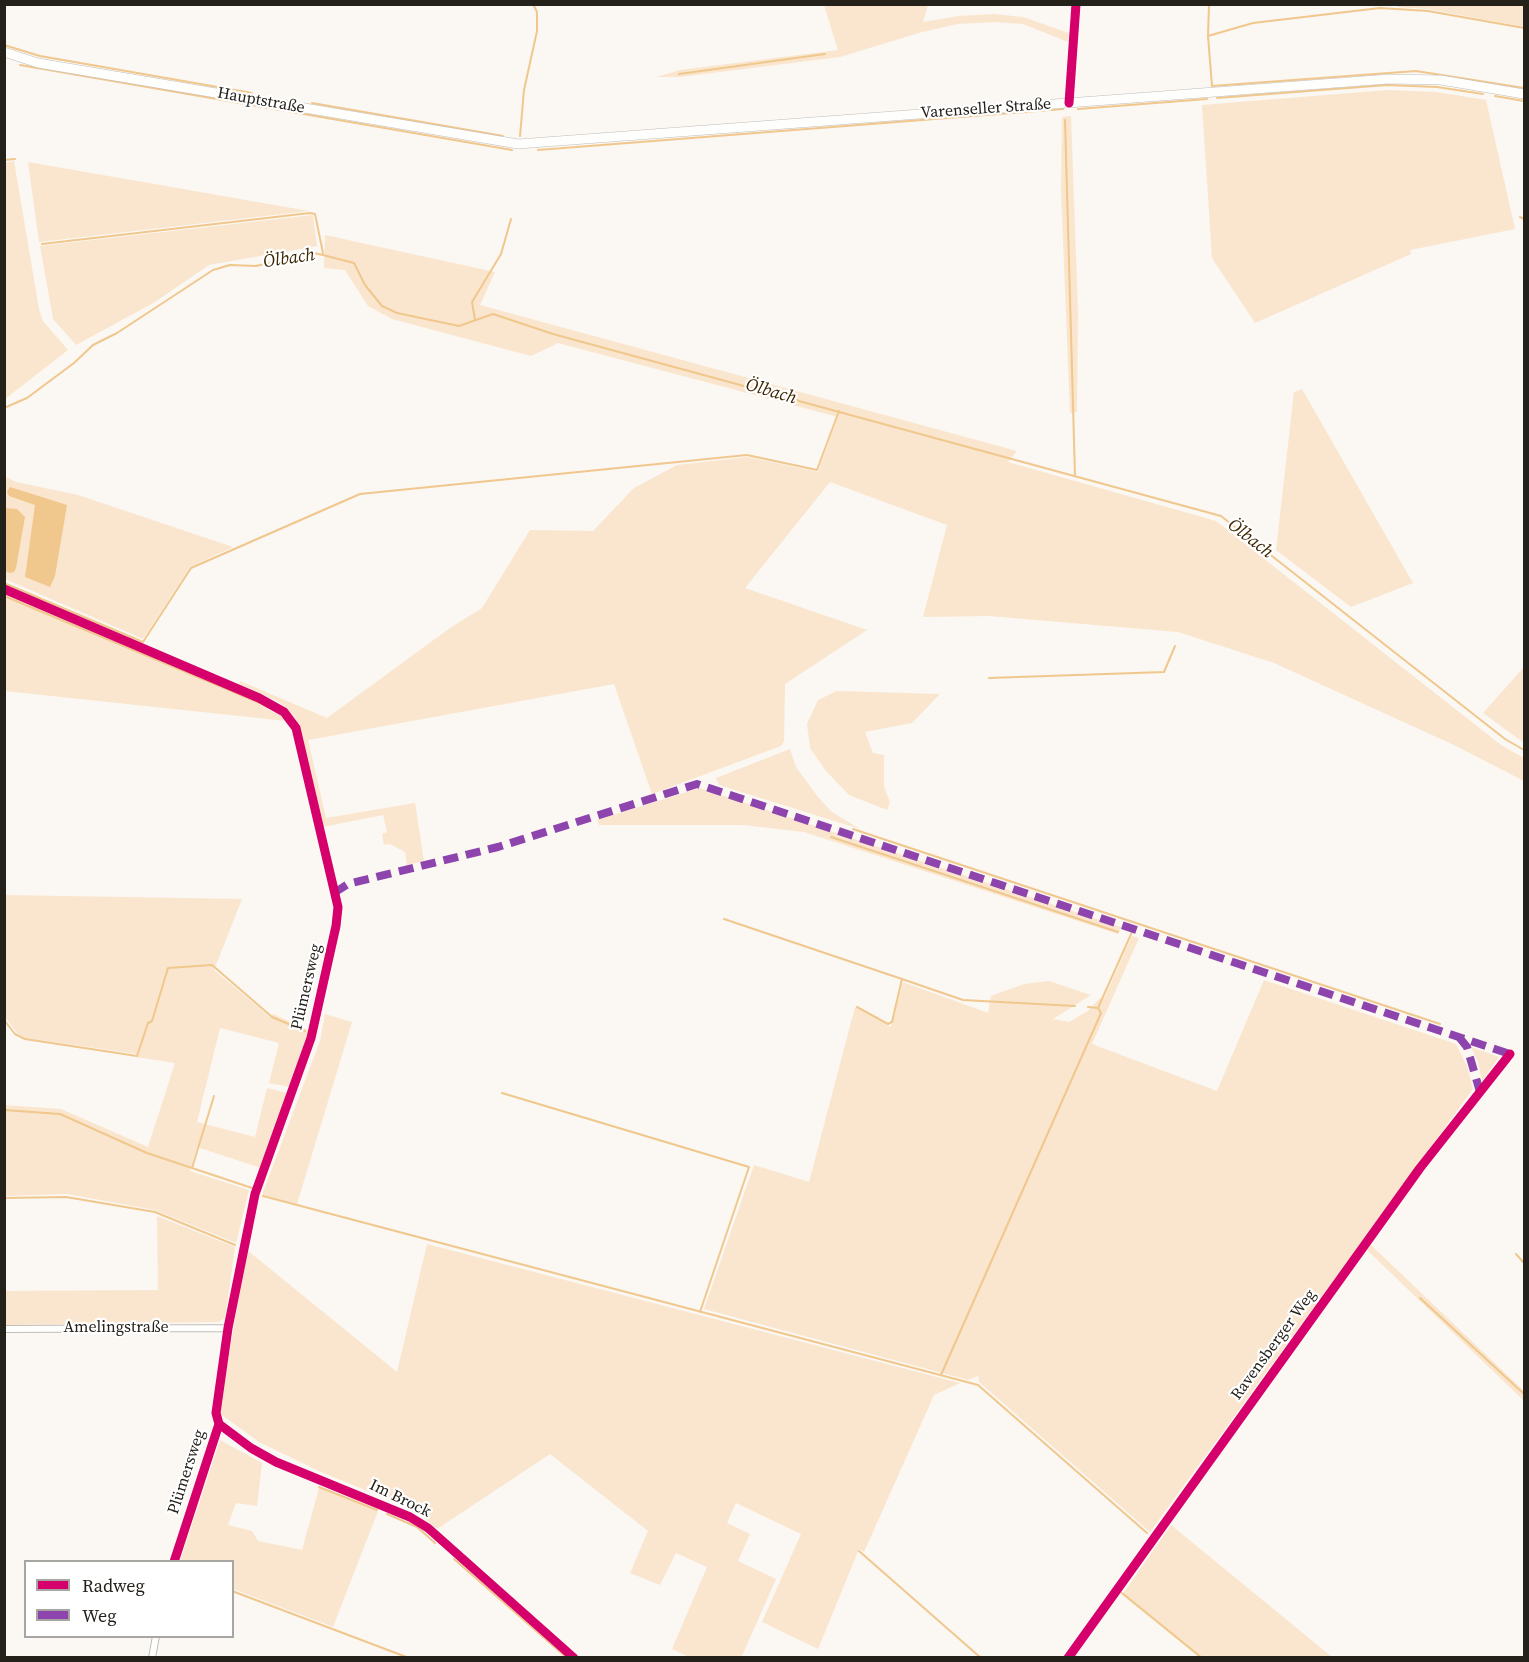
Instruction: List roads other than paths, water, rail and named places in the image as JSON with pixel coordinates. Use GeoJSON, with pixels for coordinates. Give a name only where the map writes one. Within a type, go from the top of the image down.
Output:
{"type":"FeatureCollection","features":[{"type":"Feature","properties":{"kind":"main road","name":"Hauptstraße"},"geometry":{"type":"LineString","coordinates":[[4,52],[38,63],[518,144]]}},
{"type":"Feature","properties":{"kind":"main road","name":"Varenseller Straße"},"geometry":{"type":"LineString","coordinates":[[518,144],[1389,79],[1440,80],[1524,94]]}},
{"type":"Feature","properties":{"kind":"street"},"geometry":{"type":"LineString","coordinates":[[1070,103],[1076,4]]}},
{"type":"Feature","properties":{"kind":"street","name":"Plümersweg"},"geometry":{"type":"LineString","coordinates":[[4,589],[259,698],[284,712],[296,728],[338,907],[336,926],[311,1038],[255,1194],[228,1328],[216,1413],[219,1424],[175,1560]]}},
{"type":"Feature","properties":{"kind":"street","name":"Ravensberger Weg"},"geometry":{"type":"LineString","coordinates":[[1068,1658],[1420,1168],[1510,1054]]}},
{"type":"Feature","properties":{"kind":"street","name":"Amelingstraße"},"geometry":{"type":"LineString","coordinates":[[4,1329],[228,1328]]}},
{"type":"Feature","properties":{"kind":"street","name":"Im Brock"},"geometry":{"type":"LineString","coordinates":[[219,1424],[251,1448],[276,1462],[410,1517],[428,1528],[574,1658]]}},
{"type":"Feature","properties":{"kind":"street"},"geometry":{"type":"LineString","coordinates":[[152,1658],[156,1638]]}},
{"type":"Feature","properties":{"kind":"waterway"},"geometry":{"type":"LineString","coordinates":[[520,136],[524,90],[537,31],[537,12],[533,4]]}},
{"type":"Feature","properties":{"kind":"waterway"},"geometry":{"type":"LineString","coordinates":[[1209,4],[1208,36],[1212,86],[1416,71],[1524,88]]}},
{"type":"Feature","properties":{"kind":"waterway"},"geometry":{"type":"LineString","coordinates":[[1208,36],[1253,23],[1380,8],[1428,11],[1524,28]]}},
{"type":"Feature","properties":{"kind":"waterway"},"geometry":{"type":"LineString","coordinates":[[4,45],[40,56],[252,93]]}},
{"type":"Feature","properties":{"kind":"waterway"},"geometry":{"type":"LineString","coordinates":[[679,74],[825,54]]}},
{"type":"Feature","properties":{"kind":"waterway"},"geometry":{"type":"LineString","coordinates":[[20,65],[512,150]]}},
{"type":"Feature","properties":{"kind":"waterway"},"geometry":{"type":"LineString","coordinates":[[1217,98],[1387,85],[1437,87],[1483,94]]}},
{"type":"Feature","properties":{"kind":"waterway"},"geometry":{"type":"LineString","coordinates":[[1495,96],[1524,101]]}},
{"type":"Feature","properties":{"kind":"waterway"},"geometry":{"type":"LineString","coordinates":[[1078,109],[1207,99]]}},
{"type":"Feature","properties":{"kind":"waterway"},"geometry":{"type":"LineString","coordinates":[[312,103],[503,136]]}},
{"type":"Feature","properties":{"kind":"waterway"},"geometry":{"type":"LineString","coordinates":[[538,150],[1063,109]]}},
{"type":"Feature","properties":{"kind":"waterway"},"geometry":{"type":"LineString","coordinates":[[1065,120],[1075,476]]}},
{"type":"Feature","properties":{"kind":"waterway"},"geometry":{"type":"LineString","coordinates":[[4,160],[15,159]]}},
{"type":"Feature","properties":{"kind":"waterway"},"geometry":{"type":"LineString","coordinates":[[42,244],[310,213],[315,214],[323,253]]}},
{"type":"Feature","properties":{"kind":"waterway"},"geometry":{"type":"LineString","coordinates":[[1520,217],[1524,219]]}},
{"type":"Feature","properties":{"kind":"waterway"},"geometry":{"type":"LineString","coordinates":[[475,320],[472,302],[501,254],[511,219]]}},
{"type":"Feature","properties":{"kind":"waterway","name":"Ölbach"},"geometry":{"type":"LineString","coordinates":[[4,408],[27,398],[74,363],[93,345],[117,333],[213,270],[230,265],[256,266],[314,253],[323,255],[354,263],[365,285],[382,306],[397,313],[459,326],[493,314],[553,334],[1221,516],[1505,739],[1524,750]]}},
{"type":"Feature","properties":{"kind":"waterway"},"geometry":{"type":"LineString","coordinates":[[4,583],[143,642],[191,568],[360,494],[747,455],[817,470],[839,411]]}},
{"type":"Feature","properties":{"kind":"waterway"},"geometry":{"type":"LineString","coordinates":[[4,596],[267,706]]}},
{"type":"Feature","properties":{"kind":"waterway"},"geometry":{"type":"LineString","coordinates":[[989,678],[1164,672],[1175,646]]}},
{"type":"Feature","properties":{"kind":"waterway"},"geometry":{"type":"LineString","coordinates":[[853,829],[1440,1024]]}},
{"type":"Feature","properties":{"kind":"waterway"},"geometry":{"type":"LineString","coordinates":[[831,837],[1118,932]]}},
{"type":"Feature","properties":{"kind":"waterway"},"geometry":{"type":"LineString","coordinates":[[724,919],[902,979]]}},
{"type":"Feature","properties":{"kind":"waterway"},"geometry":{"type":"LineString","coordinates":[[941,1375],[1101,1013],[1098,1008],[1132,932]]}},
{"type":"Feature","properties":{"kind":"waterway"},"geometry":{"type":"LineString","coordinates":[[4,1020],[15,1034],[25,1039],[137,1056],[148,1023],[152,1021],[168,968],[212,965],[272,1017],[305,1031]]}},
{"type":"Feature","properties":{"kind":"waterway"},"geometry":{"type":"LineString","coordinates":[[857,1007],[888,1024],[892,1022],[902,979],[963,1000],[1075,1006]]}},
{"type":"Feature","properties":{"kind":"waterway"},"geometry":{"type":"LineString","coordinates":[[1088,1007],[1098,1008]]}},
{"type":"Feature","properties":{"kind":"waterway"},"geometry":{"type":"LineString","coordinates":[[502,1093],[749,1167],[700,1312]]}},
{"type":"Feature","properties":{"kind":"waterway"},"geometry":{"type":"LineString","coordinates":[[192,1168],[214,1096]]}},
{"type":"Feature","properties":{"kind":"waterway"},"geometry":{"type":"LineString","coordinates":[[4,1110],[60,1114],[147,1153],[252,1188]]}},
{"type":"Feature","properties":{"kind":"waterway"},"geometry":{"type":"LineString","coordinates":[[263,1196],[978,1385],[1147,1533]]}},
{"type":"Feature","properties":{"kind":"waterway"},"geometry":{"type":"LineString","coordinates":[[4,1198],[66,1197],[155,1212],[235,1245]]}},
{"type":"Feature","properties":{"kind":"waterway"},"geometry":{"type":"LineString","coordinates":[[1516,1254],[1524,1263]]}},
{"type":"Feature","properties":{"kind":"waterway"},"geometry":{"type":"LineString","coordinates":[[1420,1298],[1524,1394]]}},
{"type":"Feature","properties":{"kind":"waterway"},"geometry":{"type":"LineString","coordinates":[[319,1487],[377,1510]]}},
{"type":"Feature","properties":{"kind":"waterway"},"geometry":{"type":"LineString","coordinates":[[387,1514],[417,1527],[435,1543]]}},
{"type":"Feature","properties":{"kind":"waterway"},"geometry":{"type":"LineString","coordinates":[[859,1551],[981,1658]]}},
{"type":"Feature","properties":{"kind":"waterway"},"geometry":{"type":"LineString","coordinates":[[454,1559],[567,1658]]}},
{"type":"Feature","properties":{"kind":"waterway"},"geometry":{"type":"LineString","coordinates":[[234,1592],[409,1658]]}},
{"type":"Feature","properties":{"kind":"waterway"},"geometry":{"type":"LineString","coordinates":[[1122,1593],[1202,1658]]}}]}
